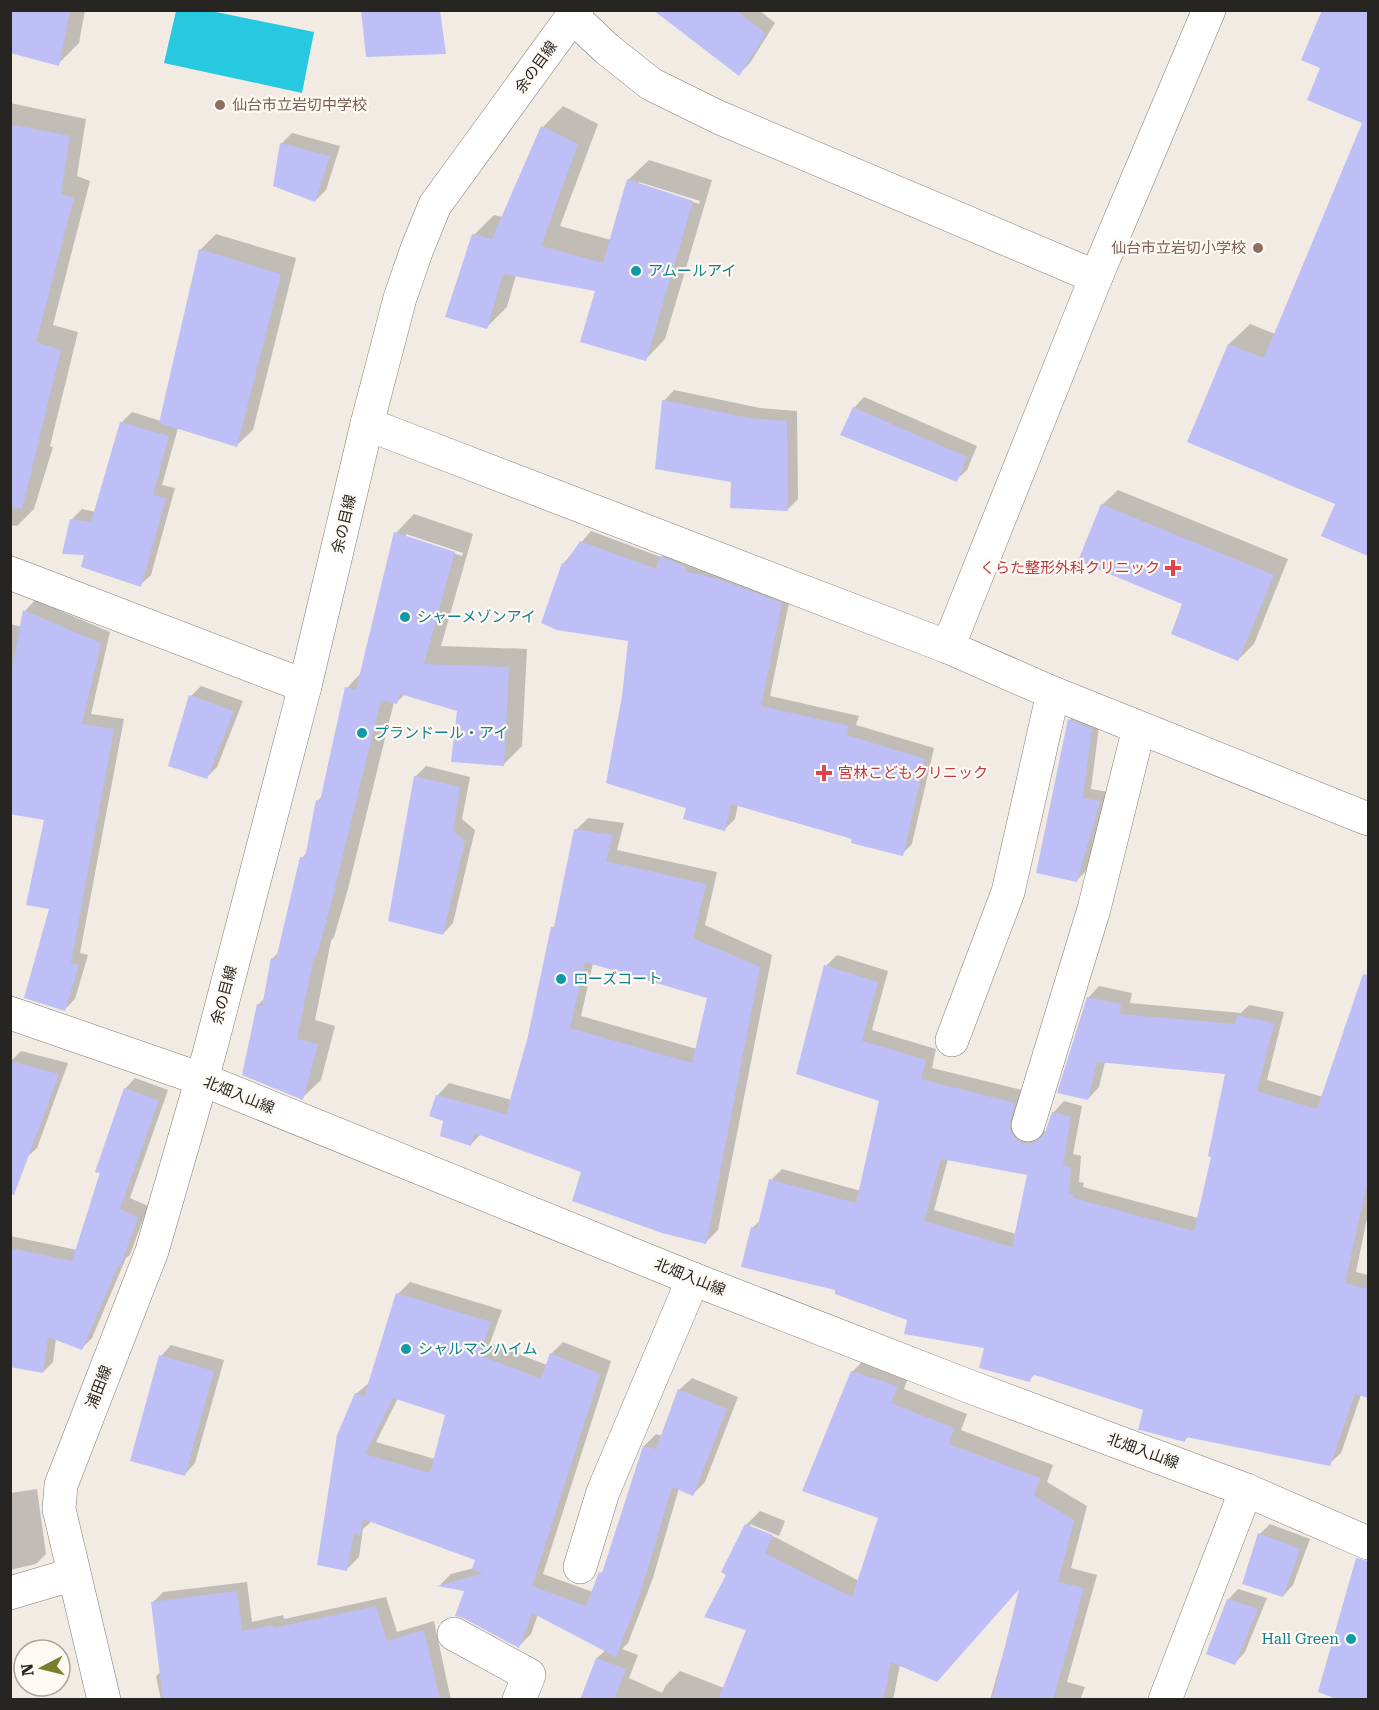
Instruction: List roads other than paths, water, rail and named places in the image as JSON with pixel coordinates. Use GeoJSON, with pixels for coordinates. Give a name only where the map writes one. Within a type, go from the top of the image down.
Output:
{"type":"FeatureCollection","features":[{"type":"Feature","properties":{"kind":"street"},"geometry":{"type":"LineString","coordinates":[[948,647],[1096,277],[1209,10]]}},
{"type":"Feature","properties":{"kind":"street"},"geometry":{"type":"LineString","coordinates":[[575,14],[607,49],[651,84],[718,117],[1096,277]]}},
{"type":"Feature","properties":{"kind":"street","name":"余の目線"},"geometry":{"type":"LineString","coordinates":[[201,1079],[305,686],[400,298],[417,249],[435,205],[575,14]]}},
{"type":"Feature","properties":{"kind":"street"},"geometry":{"type":"LineString","coordinates":[[368,424],[948,647],[1053,693],[1368,819]]}},
{"type":"Feature","properties":{"kind":"street"},"geometry":{"type":"LineString","coordinates":[[10,573],[305,686]]}},
{"type":"Feature","properties":{"kind":"street"},"geometry":{"type":"LineString","coordinates":[[952,1040],[1008,892],[1053,693]]}},
{"type":"Feature","properties":{"kind":"street"},"geometry":{"type":"LineString","coordinates":[[1028,1125],[1094,909],[1139,728]]}},
{"type":"Feature","properties":{"kind":"street","name":"北畑入山線"},"geometry":{"type":"LineString","coordinates":[[10,1013],[201,1079],[693,1279],[968,1386],[1246,1490],[1368,1543]]}},
{"type":"Feature","properties":{"kind":"street","name":"浦田線"},"geometry":{"type":"LineString","coordinates":[[104,1700],[58,1509],[62,1485],[152,1251],[201,1079]]}},
{"type":"Feature","properties":{"kind":"street"},"geometry":{"type":"LineString","coordinates":[[580,1567],[603,1492],[693,1279]]}},
{"type":"Feature","properties":{"kind":"street"},"geometry":{"type":"LineString","coordinates":[[1165,1700],[1246,1490]]}},
{"type":"Feature","properties":{"kind":"street"},"geometry":{"type":"LineString","coordinates":[[10,1593],[74,1574]]}},
{"type":"Feature","properties":{"kind":"street"},"geometry":{"type":"LineString","coordinates":[[454,1634],[529,1675],[519,1700]]}},
{"type":"Feature","properties":{"kind":"water"},"geometry":{"type":"Polygon","coordinates":[[[176,11],[211,11],[314,32],[302,93],[164,63],[176,11]]]}},
{"type":"Feature","properties":{"kind":"place","name":"仙台市立岩切中学校"},"geometry":{"type":"Point","coordinates":[220,105]}},
{"type":"Feature","properties":{"kind":"place","name":"仙台市立岩切小学校"},"geometry":{"type":"Point","coordinates":[1258,248]}},
{"type":"Feature","properties":{"kind":"place","name":"アムールアイ"},"geometry":{"type":"Point","coordinates":[636,271]}},
{"type":"Feature","properties":{"kind":"place","name":"くらた整形外科クリニック"},"geometry":{"type":"Point","coordinates":[1173,568]}},
{"type":"Feature","properties":{"kind":"place","name":"シャーメゾンアイ"},"geometry":{"type":"Point","coordinates":[405,617]}},
{"type":"Feature","properties":{"kind":"place","name":"プランドール・アイ"},"geometry":{"type":"Point","coordinates":[362,733]}},
{"type":"Feature","properties":{"kind":"place","name":"宮林こどもクリニック"},"geometry":{"type":"Point","coordinates":[824,773]}},
{"type":"Feature","properties":{"kind":"place","name":"ローズコート"},"geometry":{"type":"Point","coordinates":[561,979]}},
{"type":"Feature","properties":{"kind":"place","name":"シャルマンハイム"},"geometry":{"type":"Point","coordinates":[406,1349]}},
{"type":"Feature","properties":{"kind":"place","name":"Hall Green"},"geometry":{"type":"Point","coordinates":[1351,1639]}}]}
